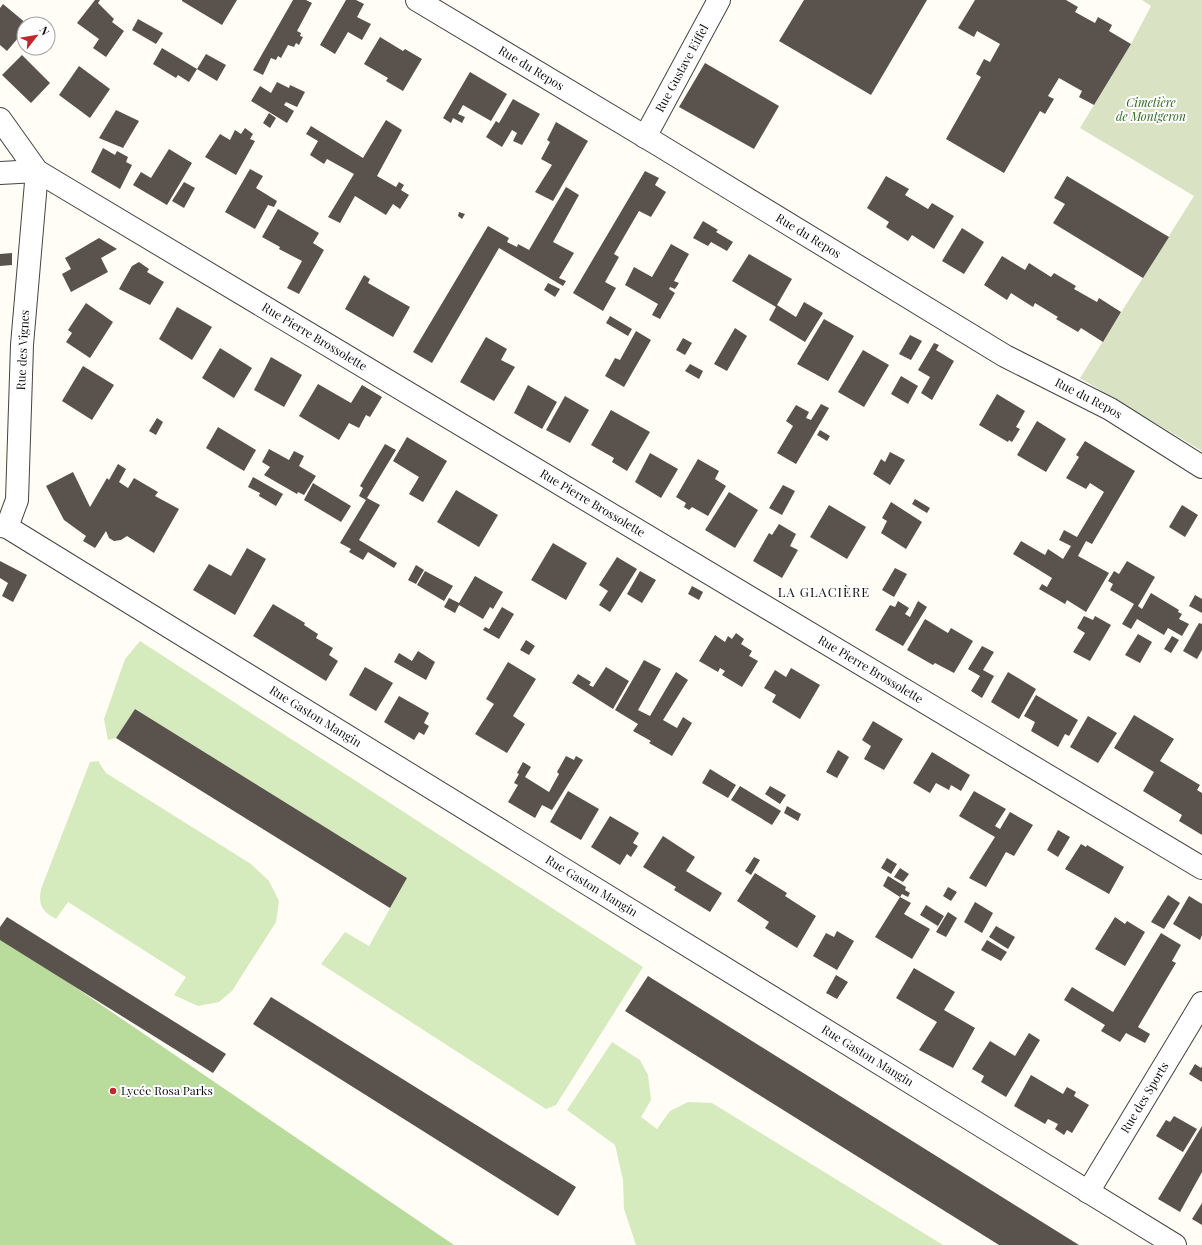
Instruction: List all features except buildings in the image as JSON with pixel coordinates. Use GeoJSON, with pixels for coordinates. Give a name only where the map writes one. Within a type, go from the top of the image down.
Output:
{"type":"FeatureCollection","features":[{"type":"Feature","properties":{"kind":"street","name":"Rue du Repos"},"geometry":{"type":"LineString","coordinates":[[417,0],[1005,356],[1110,409],[1202,467]]}},
{"type":"Feature","properties":{"kind":"street","name":"Rue Gustave Eiffel"},"geometry":{"type":"LineString","coordinates":[[645,137],[719,0]]}},
{"type":"Feature","properties":{"kind":"street","name":"Rue Pierre Brossolette"},"geometry":{"type":"LineString","coordinates":[[0,119],[37,171],[1202,868]]}},
{"type":"Feature","properties":{"kind":"street"},"geometry":{"type":"LineString","coordinates":[[0,173],[37,171]]}},
{"type":"Feature","properties":{"kind":"street","name":"Rue des Vignes"},"geometry":{"type":"LineString","coordinates":[[4,527],[17,500],[22,345],[37,171]]}},
{"type":"Feature","properties":{"kind":"street","name":"Rue Gaston Mangin"},"geometry":{"type":"LineString","coordinates":[[4,527],[1175,1245]]}},
{"type":"Feature","properties":{"kind":"street","name":"Rue des Sports"},"geometry":{"type":"LineString","coordinates":[[1088,1192],[1202,1003]]}},
{"type":"Feature","properties":{"kind":"green space","name":"Cimetière de Montgeron"},"geometry":{"type":"Polygon","coordinates":[[[1142,0],[1202,0],[1202,451],[1080,378],[1194,196],[1080,128],[1131,44],[1151,6],[1142,0]]]}},
{"type":"Feature","properties":{"kind":"green space"},"geometry":{"type":"Polygon","coordinates":[[[140,641],[643,967],[556,1105],[546,1109],[321,964],[345,932],[369,946],[407,878],[135,709],[116,738],[108,740],[104,719],[125,659],[140,641]]]}},
{"type":"Feature","properties":{"kind":"green space"},"geometry":{"type":"Polygon","coordinates":[[[98,761],[106,773],[251,864],[269,881],[279,901],[276,922],[232,991],[219,1002],[198,1006],[174,995],[186,977],[68,902],[56,919],[47,913],[42,907],[40,900],[41,889],[90,762],[98,761]]]}},
{"type":"Feature","properties":{"kind":"green space","name":"Lycée Rosa Parks"},"geometry":{"type":"Polygon","coordinates":[[[0,936],[454,1245],[0,1245],[0,936]]]}},
{"type":"Feature","properties":{"kind":"green space"},"geometry":{"type":"Polygon","coordinates":[[[612,1042],[640,1060],[648,1075],[651,1100],[641,1117],[657,1129],[670,1111],[688,1102],[712,1103],[943,1245],[636,1245],[624,1209],[623,1180],[615,1145],[567,1110],[612,1042]]]}},
{"type":"Feature","properties":{"kind":"place","name":"Lycée Rosa Parks"},"geometry":{"type":"Point","coordinates":[113,1091]}},
{"type":"Feature","properties":{"kind":"district","name":"LA GLACIÈRE"},"geometry":{"type":"Point","coordinates":[824,592]}}]}
